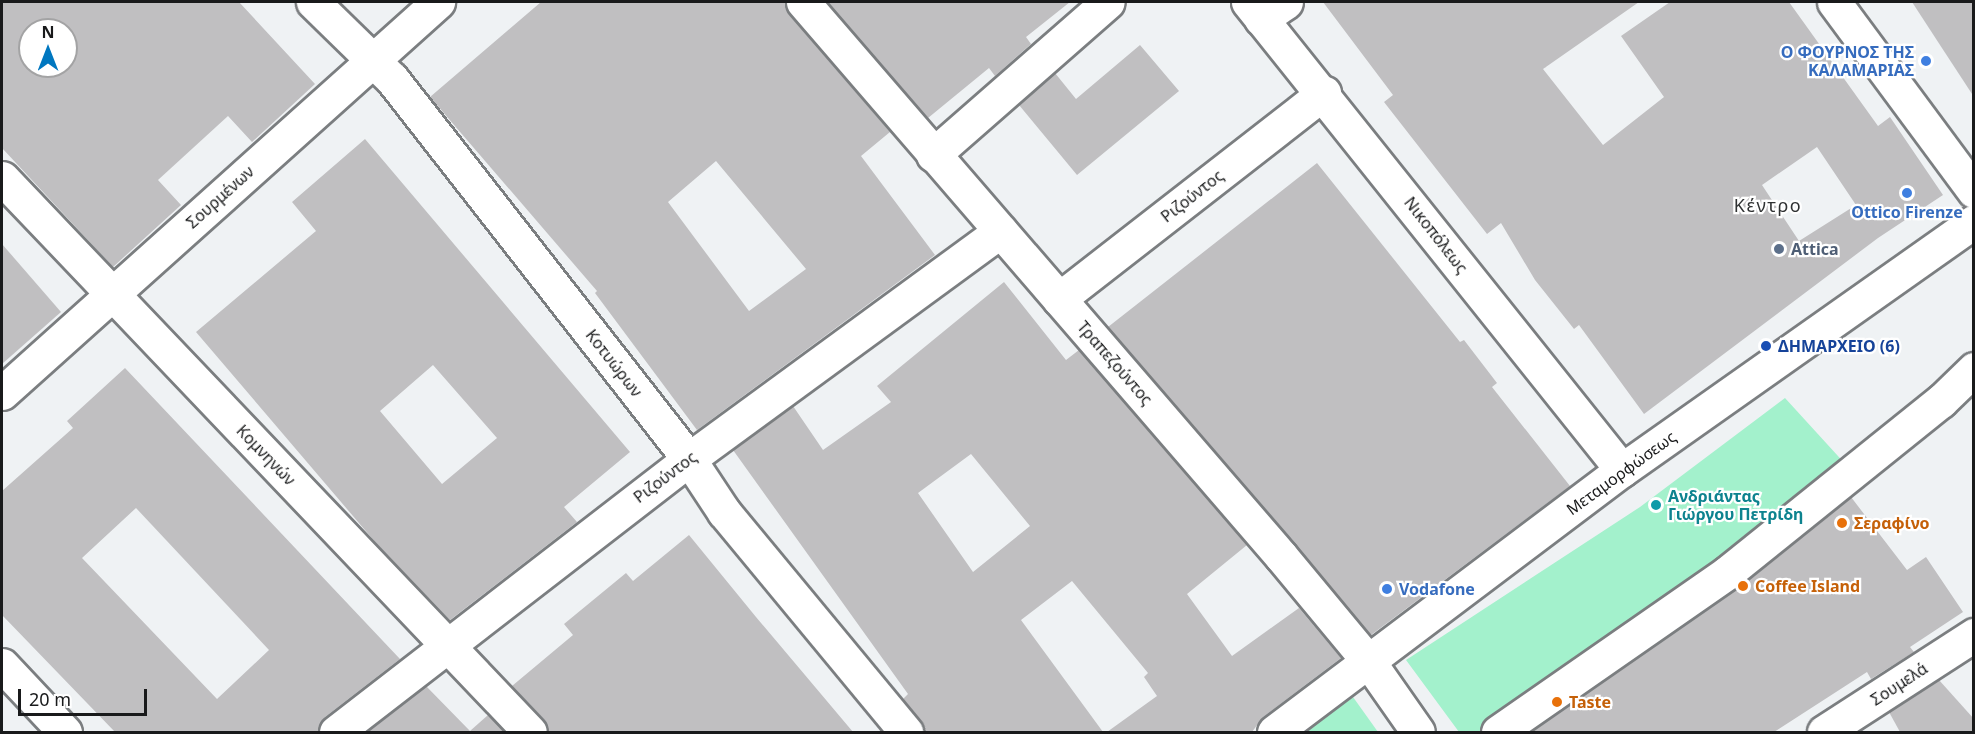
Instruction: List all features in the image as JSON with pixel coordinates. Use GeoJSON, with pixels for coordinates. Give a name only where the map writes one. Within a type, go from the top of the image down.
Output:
{"type":"FeatureCollection","features":[{"type":"Feature","properties":{"kind":"street","name":"Κοτυώρων"},"geometry":{"type":"LineString","coordinates":[[313,2],[392,79],[689,459],[724,512],[906,732]]}},
{"type":"Feature","properties":{"kind":"street","name":"Σουρμένων"},"geometry":{"type":"LineString","coordinates":[[2,393],[438,2]]}},
{"type":"Feature","properties":{"kind":"street","name":"Τραπεζούντος"},"geometry":{"type":"LineString","coordinates":[[803,2],[1369,662],[1418,732]]}},
{"type":"Feature","properties":{"kind":"street"},"geometry":{"type":"LineString","coordinates":[[933,155],[1108,2]]}},
{"type":"Feature","properties":{"kind":"street"},"geometry":{"type":"LineString","coordinates":[[1834,2],[1974,191]]}},
{"type":"Feature","properties":{"kind":"street","name":"Νικοπόλεως"},"geometry":{"type":"LineString","coordinates":[[1265,7],[1324,93],[1622,470]]}},
{"type":"Feature","properties":{"kind":"street","name":"Ριζούντος"},"geometry":{"type":"LineString","coordinates":[[1059,299],[1324,93]]}},
{"type":"Feature","properties":{"kind":"street","name":"Κομνηνών"},"geometry":{"type":"LineString","coordinates":[[2,178],[531,732]]}},
{"type":"Feature","properties":{"kind":"street","name":"Μεταμορφώσεως"},"geometry":{"type":"LineString","coordinates":[[1274,732],[1622,470],[1974,222]]}},
{"type":"Feature","properties":{"kind":"street","name":"Ριζούντος"},"geometry":{"type":"LineString","coordinates":[[336,732],[689,459],[1000,231]]}},
{"type":"Feature","properties":{"kind":"street"},"geometry":{"type":"LineString","coordinates":[[1498,732],[1728,572],[1941,401],[1974,369]]}},
{"type":"Feature","properties":{"kind":"street","name":"Σουμελά"},"geometry":{"type":"LineString","coordinates":[[1824,732],[1974,635]]}},
{"type":"Feature","properties":{"kind":"street"},"geometry":{"type":"LineString","coordinates":[[2,665],[65,732]]}},
{"type":"Feature","properties":{"kind":"green space"},"geometry":{"type":"Polygon","coordinates":[[[1785,398],[1848,467],[1488,732],[1459,732],[1406,660],[1640,507],[1785,398]]]}},
{"type":"Feature","properties":{"kind":"green space"},"geometry":{"type":"Polygon","coordinates":[[[1353,697],[1378,732],[1305,732],[1353,697]]]}},
{"type":"Feature","properties":{"kind":"building"},"geometry":{"type":"Polygon","coordinates":[[[2,2],[239,2],[315,84],[252,142],[228,116],[158,180],[181,205],[113,267],[2,148],[2,2]]]}},
{"type":"Feature","properties":{"kind":"building"},"geometry":{"type":"Polygon","coordinates":[[[541,2],[785,2],[789,14],[890,132],[861,156],[935,255],[697,430],[595,293],[597,291],[430,97],[541,2]],[[716,161],[668,202],[749,311],[806,269],[716,161]]]}},
{"type":"Feature","properties":{"kind":"building"},"geometry":{"type":"Polygon","coordinates":[[[827,2],[1070,2],[1026,37],[1031,44],[995,76],[989,68],[928,118],[827,2]]]}},
{"type":"Feature","properties":{"kind":"building"},"geometry":{"type":"Polygon","coordinates":[[[1323,2],[1639,2],[1543,69],[1603,145],[1664,97],[1621,36],[1670,2],[1789,2],[1878,126],[1890,117],[1943,195],[1878,238],[1644,414],[1579,325],[1574,329],[1535,280],[1501,223],[1487,234],[1384,102],[1393,95],[1323,2]],[[1817,147],[1762,185],[1799,241],[1856,205],[1817,147]]]}},
{"type":"Feature","properties":{"kind":"building"},"geometry":{"type":"Polygon","coordinates":[[[1912,2],[1974,2],[1974,97],[1940,45],[1912,2]]]}},
{"type":"Feature","properties":{"kind":"building"},"geometry":{"type":"Polygon","coordinates":[[[1140,45],[1179,91],[1077,175],[1019,105],[1055,73],[1076,99],[1140,45]]]}},
{"type":"Feature","properties":{"kind":"building"},"geometry":{"type":"Polygon","coordinates":[[[365,139],[630,452],[564,507],[577,522],[450,620],[376,543],[196,332],[316,231],[292,202],[365,139]],[[433,365],[380,411],[442,484],[497,438],[433,365]]]}},
{"type":"Feature","properties":{"kind":"building"},"geometry":{"type":"Polygon","coordinates":[[[1317,163],[1460,342],[1464,340],[1497,383],[1492,387],[1570,486],[1371,635],[1108,327],[1317,163]]]}},
{"type":"Feature","properties":{"kind":"building"},"geometry":{"type":"Polygon","coordinates":[[[2,244],[61,312],[2,364],[2,244]]]}},
{"type":"Feature","properties":{"kind":"building"},"geometry":{"type":"Polygon","coordinates":[[[1004,282],[1066,360],[1079,350],[1247,545],[1187,594],[1232,656],[1299,608],[1341,658],[1263,717],[1252,732],[1107,732],[1157,696],[1144,677],[1148,673],[1072,581],[1021,620],[1103,732],[924,732],[921,721],[903,699],[908,694],[733,450],[793,406],[823,450],[891,402],[877,386],[1004,282]],[[971,454],[918,493],[973,572],[1030,526],[971,454]]]}},
{"type":"Feature","properties":{"kind":"building"},"geometry":{"type":"Polygon","coordinates":[[[125,368],[400,659],[325,717],[318,732],[115,732],[2,615],[2,491],[73,428],[67,421],[125,368]],[[136,508],[82,558],[217,699],[269,650],[136,508]]]}},
{"type":"Feature","properties":{"kind":"building"},"geometry":{"type":"Polygon","coordinates":[[[1851,497],[1907,570],[1926,557],[1963,612],[1910,647],[1914,652],[1871,679],[1867,672],[1774,732],[1530,732],[1739,587],[1851,497]]]}},
{"type":"Feature","properties":{"kind":"building"},"geometry":{"type":"Polygon","coordinates":[[[689,535],[853,732],[548,732],[544,719],[512,686],[573,635],[564,624],[626,573],[633,581],[689,535]]]}},
{"type":"Feature","properties":{"kind":"building"},"geometry":{"type":"Polygon","coordinates":[[[1939,680],[1974,719],[1974,732],[1900,732],[1889,712],[1939,680]]]}},
{"type":"Feature","properties":{"kind":"building"},"geometry":{"type":"Polygon","coordinates":[[[426,686],[470,731],[488,715],[505,732],[366,732],[426,686]]]}},
{"type":"Feature","properties":{"kind":"place","name":"Ο ΦΟΥΡΝΟΣ ΤΗΣ ΚΑΛΑΜΑΡΙΑΣ"},"geometry":{"type":"Point","coordinates":[1926,61]}},
{"type":"Feature","properties":{"kind":"place","name":"Ottico Firenze"},"geometry":{"type":"Point","coordinates":[1907,193]}},
{"type":"Feature","properties":{"kind":"place","name":"Attica"},"geometry":{"type":"Point","coordinates":[1779,249]}},
{"type":"Feature","properties":{"kind":"place","name":"ΔΗΜΑΡΧΕΙΟ (6)"},"geometry":{"type":"Point","coordinates":[1766,346]}},
{"type":"Feature","properties":{"kind":"place","name":"Ανδριάντας Γιώργου Πετρίδη"},"geometry":{"type":"Point","coordinates":[1656,505]}},
{"type":"Feature","properties":{"kind":"place","name":"Σεραφίνο"},"geometry":{"type":"Point","coordinates":[1842,523]}},
{"type":"Feature","properties":{"kind":"place","name":"Coffee Island"},"geometry":{"type":"Point","coordinates":[1743,586]}},
{"type":"Feature","properties":{"kind":"place","name":"Vodafone"},"geometry":{"type":"Point","coordinates":[1387,589]}},
{"type":"Feature","properties":{"kind":"place","name":"Taste"},"geometry":{"type":"Point","coordinates":[1557,702]}},
{"type":"Feature","properties":{"kind":"district","name":"Κέντρο"},"geometry":{"type":"Point","coordinates":[1768,205]}}]}
